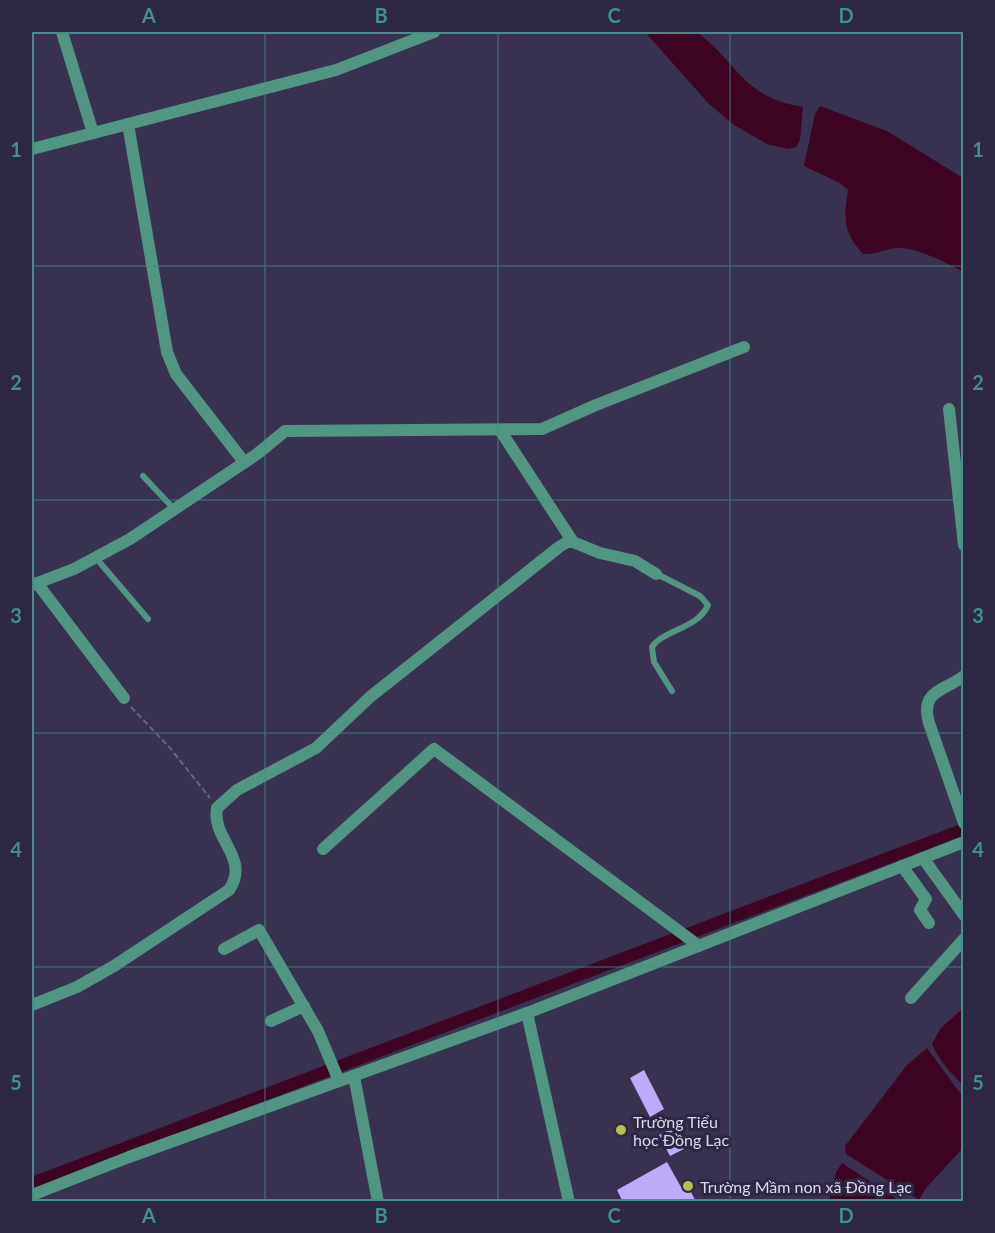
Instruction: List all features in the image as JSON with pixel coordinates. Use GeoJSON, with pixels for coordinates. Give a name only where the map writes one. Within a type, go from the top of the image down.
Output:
{"type":"FeatureCollection","features":[{"type":"Feature","properties":{"kind":"street"},"geometry":{"type":"LineString","coordinates":[[62,32],[93,133]]}},
{"type":"Feature","properties":{"kind":"street"},"geometry":{"type":"LineString","coordinates":[[32,149],[336,70],[434,32]]}},
{"type":"Feature","properties":{"kind":"street"},"geometry":{"type":"LineString","coordinates":[[128,124],[167,352],[176,374],[244,462]]}},
{"type":"Feature","properties":{"kind":"street"},"geometry":{"type":"LineString","coordinates":[[124,699],[34,584],[74,569],[130,538],[244,462],[285,431],[542,429],[744,346]]}},
{"type":"Feature","properties":{"kind":"street"},"geometry":{"type":"LineString","coordinates":[[949,409],[963,545]]}},
{"type":"Feature","properties":{"kind":"street"},"geometry":{"type":"LineString","coordinates":[[500,430],[573,542]]}},
{"type":"Feature","properties":{"kind":"street"},"geometry":{"type":"LineString","coordinates":[[32,1005],[77,987],[114,966],[229,890],[236,880],[237,870],[217,822],[217,808],[237,790],[316,748],[370,697],[559,547],[567,542],[573,542],[600,553],[635,561],[656,574]]}},
{"type":"Feature","properties":{"kind":"street"},"geometry":{"type":"LineString","coordinates":[[963,676],[928,699],[926,707],[929,723],[963,822]]}},
{"type":"Feature","properties":{"kind":"street"},"geometry":{"type":"LineString","coordinates":[[323,849],[434,749],[699,946]]}},
{"type":"Feature","properties":{"kind":"street"},"geometry":{"type":"LineString","coordinates":[[32,1195],[527,1013],[963,842]]}},
{"type":"Feature","properties":{"kind":"street"},"geometry":{"type":"LineString","coordinates":[[923,858],[963,915]]}},
{"type":"Feature","properties":{"kind":"street"},"geometry":{"type":"LineString","coordinates":[[902,866],[926,899],[920,910],[929,923]]}},
{"type":"Feature","properties":{"kind":"street"},"geometry":{"type":"LineString","coordinates":[[224,949],[259,930],[318,1031],[339,1081]]}},
{"type":"Feature","properties":{"kind":"street"},"geometry":{"type":"LineString","coordinates":[[911,998],[963,939]]}},
{"type":"Feature","properties":{"kind":"street"},"geometry":{"type":"LineString","coordinates":[[271,1021],[304,1006]]}},
{"type":"Feature","properties":{"kind":"street"},"geometry":{"type":"LineString","coordinates":[[527,1013],[569,1202]]}},
{"type":"Feature","properties":{"kind":"street"},"geometry":{"type":"LineString","coordinates":[[354,1076],[378,1202]]}},
{"type":"Feature","properties":{"kind":"lane"},"geometry":{"type":"LineString","coordinates":[[143,476],[174,509]]}},
{"type":"Feature","properties":{"kind":"lane"},"geometry":{"type":"LineString","coordinates":[[96,557],[148,619]]}},
{"type":"Feature","properties":{"kind":"lane"},"geometry":{"type":"LineString","coordinates":[[656,574],[699,596],[708,605],[701,615],[680,630],[658,640],[652,647],[654,662],[672,691]]}},
{"type":"Feature","properties":{"kind":"path"},"geometry":{"type":"LineString","coordinates":[[124,699],[170,748],[217,808]]}},
{"type":"Feature","properties":{"kind":"shaded area"},"geometry":{"type":"Polygon","coordinates":[[[645,32],[697,32],[754,87],[767,96],[803,107],[800,140],[796,147],[787,149],[767,144],[734,125],[709,104],[645,32]]]}},
{"type":"Feature","properties":{"kind":"shaded area"},"geometry":{"type":"Polygon","coordinates":[[[820,106],[887,131],[963,178],[963,272],[933,257],[909,249],[896,248],[863,254],[856,246],[848,231],[845,217],[848,190],[840,183],[804,166],[815,114],[820,106]]]}},
{"type":"Feature","properties":{"kind":"shaded area"},"geometry":{"type":"Polygon","coordinates":[[[963,1008],[963,1085],[945,1066],[932,1044],[940,1029],[963,1008]]]}},
{"type":"Feature","properties":{"kind":"shaded area"},"geometry":{"type":"Polygon","coordinates":[[[927,1048],[963,1097],[963,1148],[926,1188],[919,1200],[846,1154],[845,1146],[907,1065],[927,1048]]]}},
{"type":"Feature","properties":{"kind":"shaded area"},"geometry":{"type":"Polygon","coordinates":[[[842,1163],[900,1201],[829,1201],[836,1172],[842,1163]]]}},
{"type":"Feature","properties":{"kind":"building"},"geometry":{"type":"Polygon","coordinates":[[[644,1070],[664,1109],[650,1117],[630,1078],[644,1070]]]}},
{"type":"Feature","properties":{"kind":"building"},"geometry":{"type":"Polygon","coordinates":[[[673,1128],[684,1149],[670,1156],[659,1135],[673,1128]]]}},
{"type":"Feature","properties":{"kind":"building"},"geometry":{"type":"Polygon","coordinates":[[[667,1162],[681,1187],[687,1184],[696,1202],[623,1202],[617,1190],[667,1162]]]}},
{"type":"Feature","properties":{"kind":"waterway"},"geometry":{"type":"LineString","coordinates":[[32,1183],[964,829]]}},
{"type":"Feature","properties":{"kind":"place","name":"Trường Tiểu học Đồng Lạc"},"geometry":{"type":"Point","coordinates":[621,1130]}},
{"type":"Feature","properties":{"kind":"place","name":"Trường Mầm non xã Đồng Lạc"},"geometry":{"type":"Point","coordinates":[688,1186]}}]}
